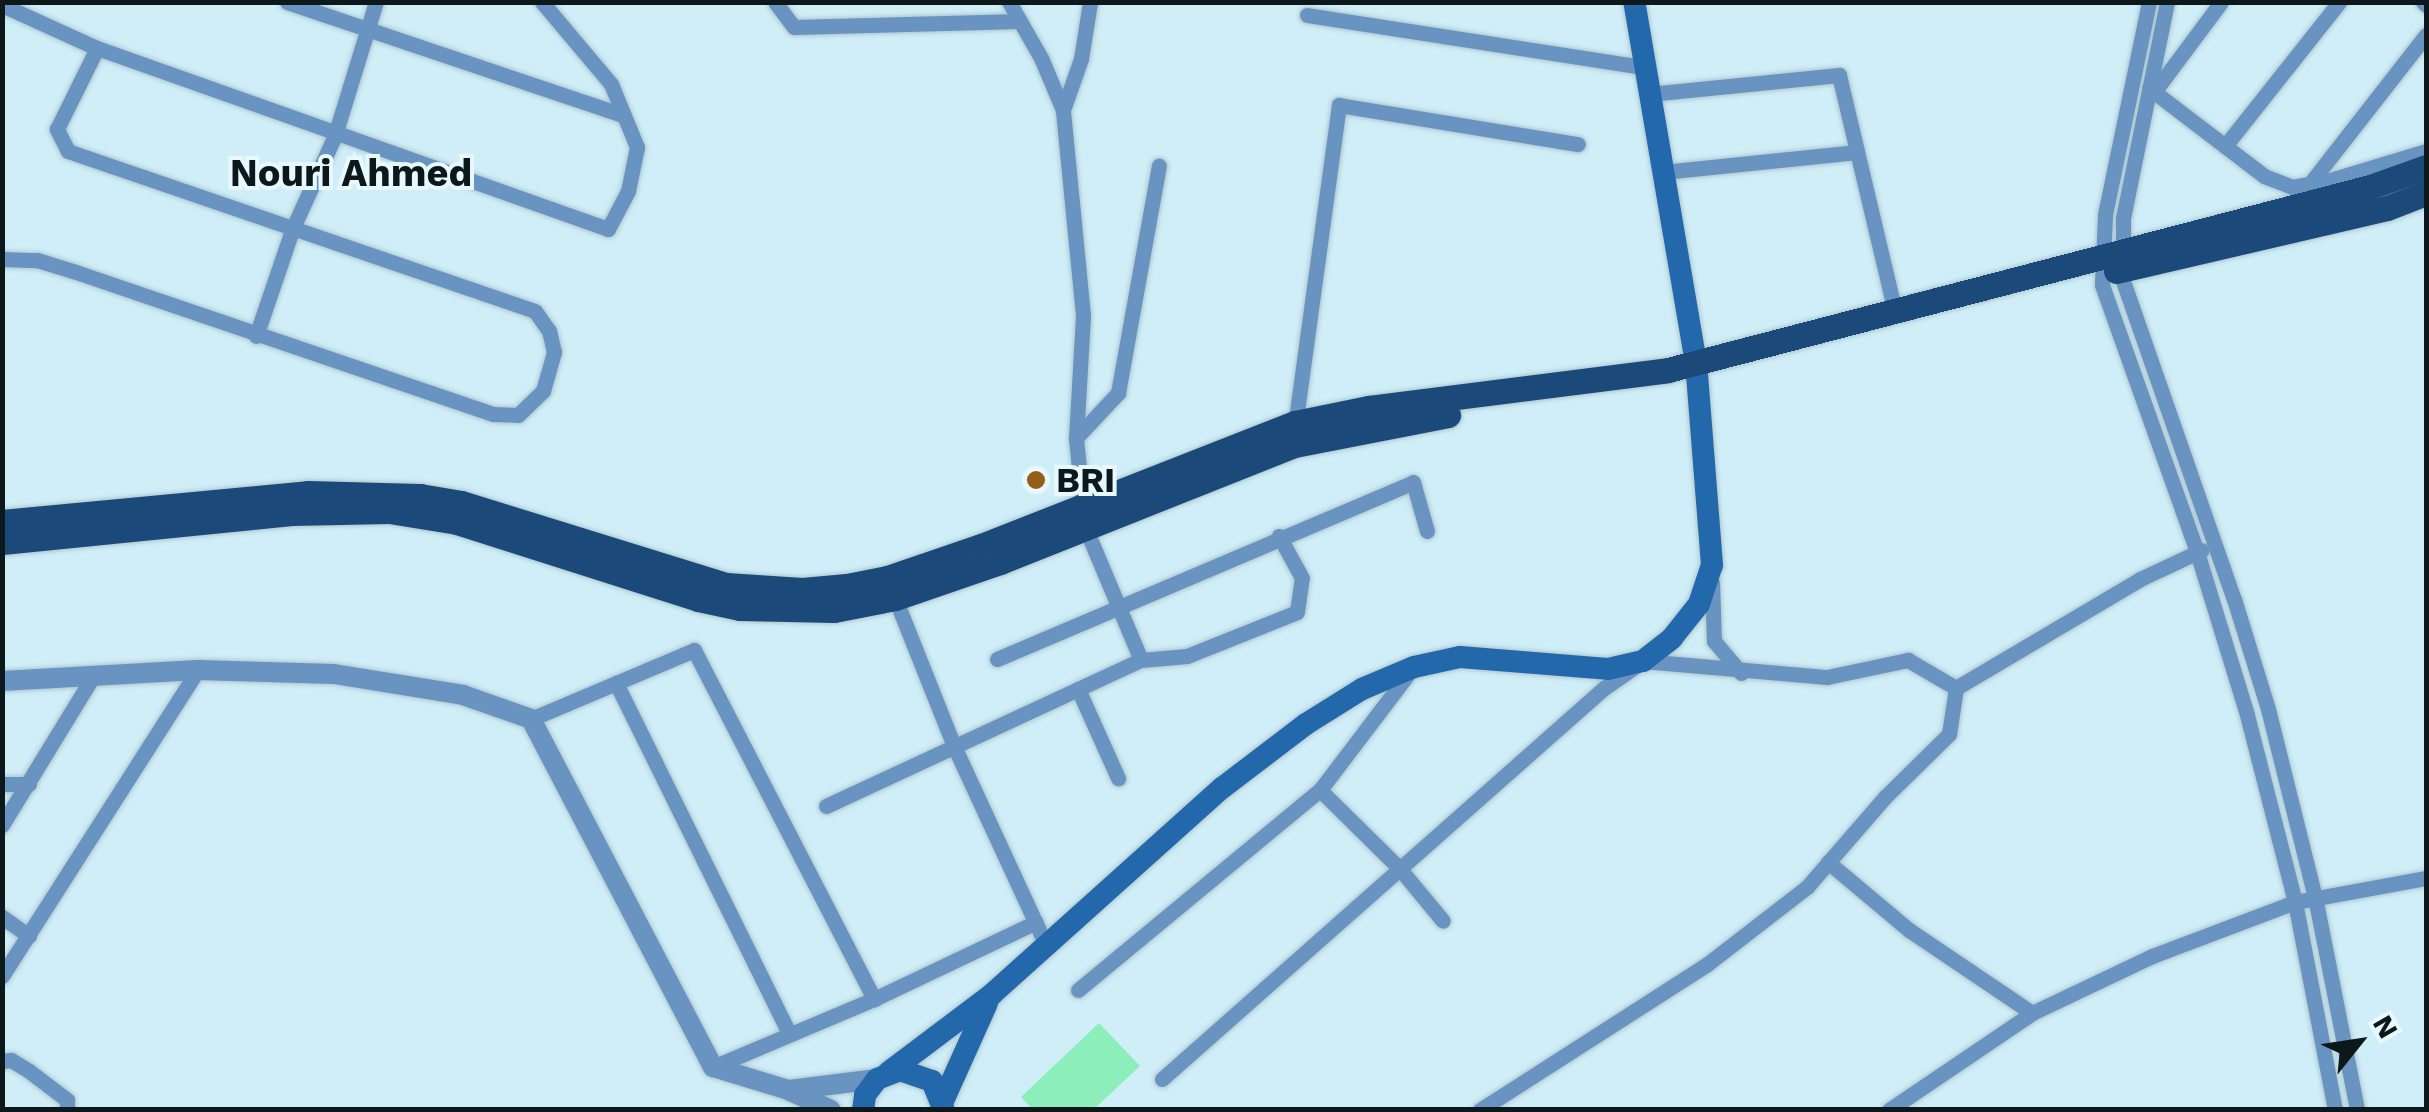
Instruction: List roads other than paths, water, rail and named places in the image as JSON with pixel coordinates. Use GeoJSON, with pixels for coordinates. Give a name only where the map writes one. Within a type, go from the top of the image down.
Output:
{"type":"FeatureCollection","features":[{"type":"Feature","properties":{"kind":"main road"},"geometry":{"type":"LineString","coordinates":[[862,1110],[865,1095],[883,1076],[991,995],[1040,933],[1306,724],[1362,689],[1414,667],[1460,657],[1608,669],[1643,662],[1672,638],[1699,604],[1712,565],[1697,371],[1634,2]]}},
{"type":"Feature","properties":{"kind":"main road"},"geometry":{"type":"LineString","coordinates":[[2,542],[292,513],[388,512],[457,522],[634,580],[740,608],[834,610],[895,598],[1084,516],[1368,408],[1697,371],[2111,264],[2426,167]]}},
{"type":"Feature","properties":{"kind":"main road"},"geometry":{"type":"LineString","coordinates":[[1697,371],[1896,311],[2387,208],[2426,193]]}},
{"type":"Feature","properties":{"kind":"main road"},"geometry":{"type":"LineString","coordinates":[[2,522],[308,493],[420,496],[461,503],[726,585],[802,590],[888,578],[1084,516]]}},
{"type":"Feature","properties":{"kind":"main road"},"geometry":{"type":"LineString","coordinates":[[944,1105],[991,995]]}},
{"type":"Feature","properties":{"kind":"main road"},"geometry":{"type":"LineString","coordinates":[[883,1076],[922,1074],[944,1105]]}},
{"type":"Feature","properties":{"kind":"street"},"geometry":{"type":"LineString","coordinates":[[287,2],[366,32],[623,115]]}},
{"type":"Feature","properties":{"kind":"street"},"geometry":{"type":"LineString","coordinates":[[256,336],[292,230],[335,135],[376,2]]}},
{"type":"Feature","properties":{"kind":"street"},"geometry":{"type":"LineString","coordinates":[[2,5],[97,48],[608,229],[628,191],[637,147],[611,84],[542,2]]}},
{"type":"Feature","properties":{"kind":"street"},"geometry":{"type":"LineString","coordinates":[[775,2],[794,27],[1020,21]]}},
{"type":"Feature","properties":{"kind":"street"},"geometry":{"type":"LineString","coordinates":[[1009,2],[1063,110],[1083,315],[1076,438],[1084,516],[1141,660]]}},
{"type":"Feature","properties":{"kind":"street"},"geometry":{"type":"LineString","coordinates":[[1063,110],[1081,59],[1090,2]]}},
{"type":"Feature","properties":{"kind":"street"},"geometry":{"type":"LineString","coordinates":[[2149,2],[2111,264],[2109,312],[2196,552],[2247,715],[2295,902],[2336,1110]]}},
{"type":"Feature","properties":{"kind":"street"},"geometry":{"type":"LineString","coordinates":[[2167,2],[2152,90],[2111,264],[2215,544],[2273,728],[2315,897],[2356,1110]]}},
{"type":"Feature","properties":{"kind":"street"},"geometry":{"type":"LineString","coordinates":[[2152,90],[2221,2]]}},
{"type":"Feature","properties":{"kind":"street"},"geometry":{"type":"LineString","coordinates":[[2225,146],[2340,2]]}},
{"type":"Feature","properties":{"kind":"street"},"geometry":{"type":"LineString","coordinates":[[1307,15],[1644,67]]}},
{"type":"Feature","properties":{"kind":"street"},"geometry":{"type":"LineString","coordinates":[[2308,186],[2426,35]]}},
{"type":"Feature","properties":{"kind":"street"},"geometry":{"type":"LineString","coordinates":[[2,259],[38,260],[492,414],[518,415],[543,391],[554,352],[549,330],[535,311],[68,150],[57,129],[97,48]]}},
{"type":"Feature","properties":{"kind":"street"},"geometry":{"type":"LineString","coordinates":[[1649,94],[1839,74],[1896,311]]}},
{"type":"Feature","properties":{"kind":"street"},"geometry":{"type":"LineString","coordinates":[[2152,90],[2275,183],[2308,186],[2426,151]]}},
{"type":"Feature","properties":{"kind":"street"},"geometry":{"type":"LineString","coordinates":[[1295,434],[1339,105],[1578,144]]}},
{"type":"Feature","properties":{"kind":"street"},"geometry":{"type":"LineString","coordinates":[[1663,172],[1857,152]]}},
{"type":"Feature","properties":{"kind":"street"},"geometry":{"type":"LineString","coordinates":[[1076,438],[1118,393],[1159,166]]}},
{"type":"Feature","properties":{"kind":"street"},"geometry":{"type":"LineString","coordinates":[[997,660],[1279,536],[1413,482],[1426,532]]}},
{"type":"Feature","properties":{"kind":"street"},"geometry":{"type":"LineString","coordinates":[[826,806],[1141,660],[1187,656],[1297,612],[1302,578],[1279,536]]}},
{"type":"Feature","properties":{"kind":"street"},"geometry":{"type":"LineString","coordinates":[[1956,688],[2140,579],[2215,544]]}},
{"type":"Feature","properties":{"kind":"street"},"geometry":{"type":"LineString","coordinates":[[1712,565],[1714,641],[1741,673]]}},
{"type":"Feature","properties":{"kind":"street"},"geometry":{"type":"LineString","coordinates":[[713,1067],[1040,933],[953,744],[895,598]]}},
{"type":"Feature","properties":{"kind":"street"},"geometry":{"type":"LineString","coordinates":[[532,719],[694,650],[874,999]]}},
{"type":"Feature","properties":{"kind":"street"},"geometry":{"type":"LineString","coordinates":[[1162,1079],[1604,688],[1643,662],[1741,673],[1827,677],[1908,660],[1956,688]]}},
{"type":"Feature","properties":{"kind":"street"},"geometry":{"type":"LineString","coordinates":[[1078,990],[1320,790],[1414,667]]}},
{"type":"Feature","properties":{"kind":"street"},"geometry":{"type":"LineString","coordinates":[[2,976],[198,670]]}},
{"type":"Feature","properties":{"kind":"street"},"geometry":{"type":"LineString","coordinates":[[2,682],[198,670],[334,674],[463,694],[532,719],[713,1067],[788,1090],[830,1110]]}},
{"type":"Feature","properties":{"kind":"street"},"geometry":{"type":"LineString","coordinates":[[2,824],[94,675]]}},
{"type":"Feature","properties":{"kind":"street"},"geometry":{"type":"LineString","coordinates":[[616,683],[789,1033]]}},
{"type":"Feature","properties":{"kind":"street"},"geometry":{"type":"LineString","coordinates":[[1480,1110],[1706,965],[1807,886],[1949,734],[1956,688]]}},
{"type":"Feature","properties":{"kind":"street"},"geometry":{"type":"LineString","coordinates":[[1078,689],[1118,778]]}},
{"type":"Feature","properties":{"kind":"street"},"geometry":{"type":"LineString","coordinates":[[2,784],[29,784]]}},
{"type":"Feature","properties":{"kind":"street"},"geometry":{"type":"LineString","coordinates":[[1320,790],[1400,869],[1444,921]]}},
{"type":"Feature","properties":{"kind":"street"},"geometry":{"type":"LineString","coordinates":[[1828,862],[1908,930],[2032,1013]]}},
{"type":"Feature","properties":{"kind":"street"},"geometry":{"type":"LineString","coordinates":[[1889,1110],[2032,1013],[2152,956],[2295,902],[2426,878]]}},
{"type":"Feature","properties":{"kind":"street"},"geometry":{"type":"LineString","coordinates":[[2,917],[28,936]]}},
{"type":"Feature","properties":{"kind":"street"},"geometry":{"type":"LineString","coordinates":[[2,1061],[11,1060],[29,1071],[67,1100],[67,1110]]}},
{"type":"Feature","properties":{"kind":"street"},"geometry":{"type":"LineString","coordinates":[[788,1090],[883,1076]]}},
{"type":"Feature","properties":{"kind":"place","name":"BRI"},"geometry":{"type":"Point","coordinates":[1036,480]}},
{"type":"Feature","properties":{"kind":"district","name":"Nouri Ahmed"},"geometry":{"type":"Point","coordinates":[351,174]}}]}
